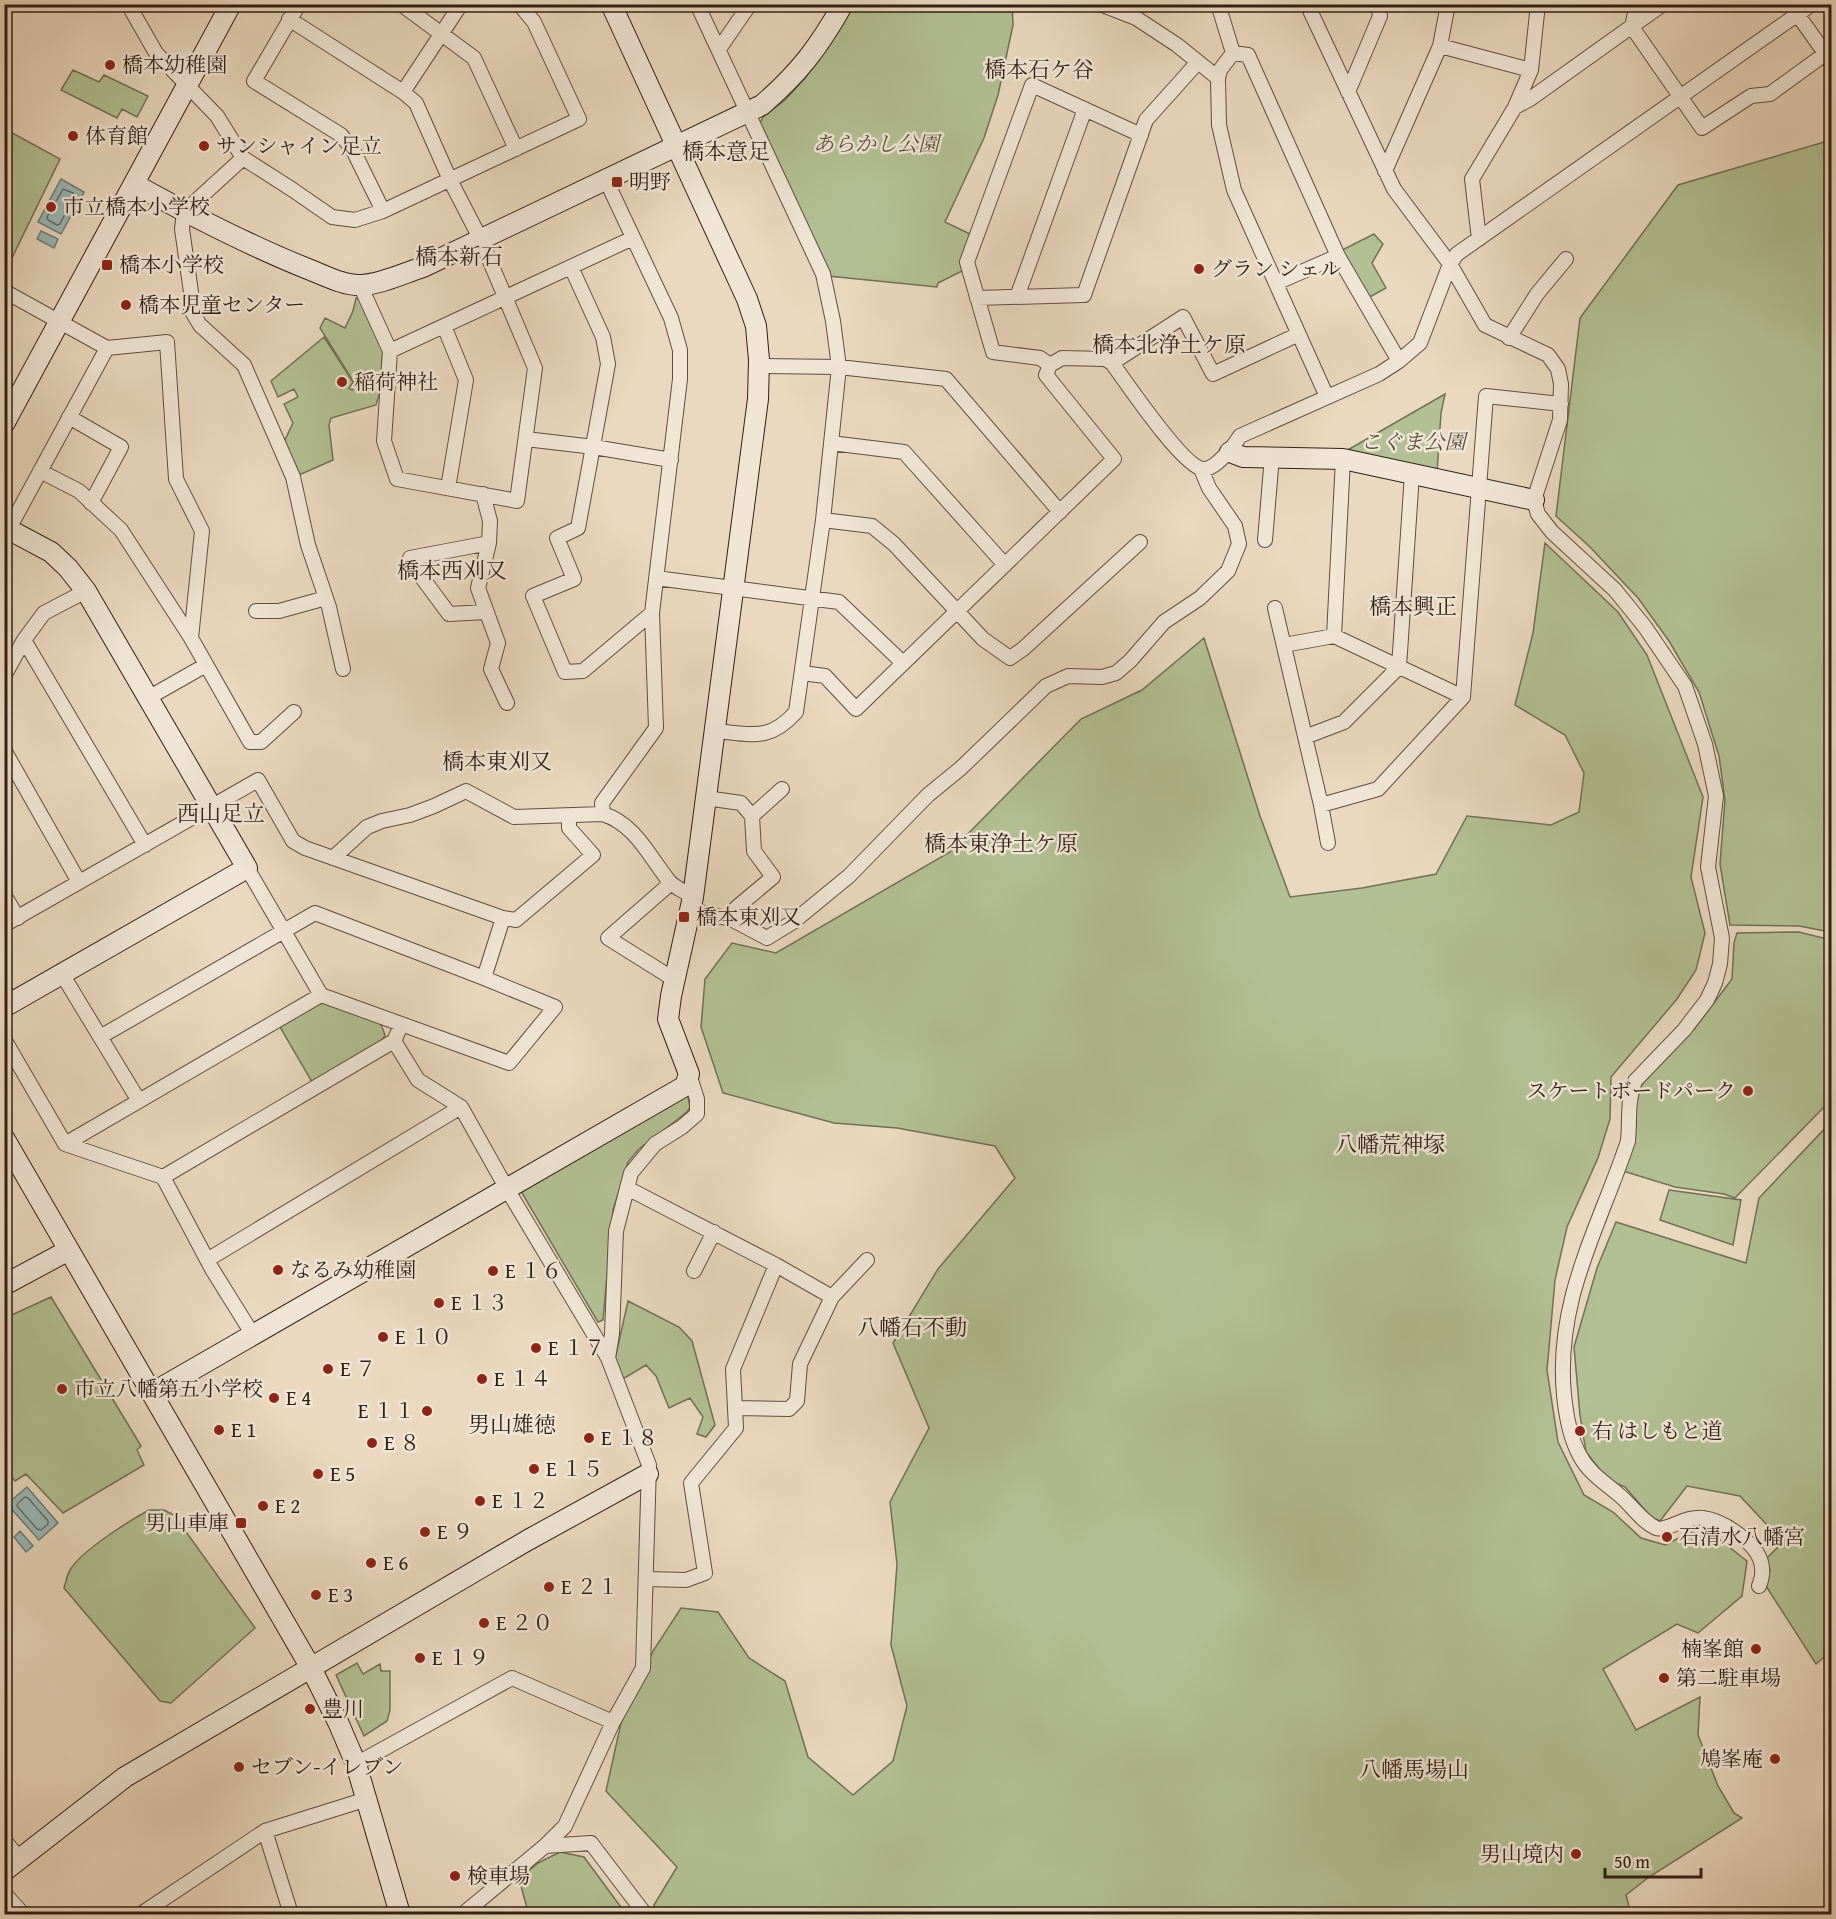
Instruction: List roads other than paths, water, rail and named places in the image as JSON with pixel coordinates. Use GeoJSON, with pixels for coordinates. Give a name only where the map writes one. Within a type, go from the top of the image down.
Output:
{"type":"FeatureCollection","features":[{"type":"Feature","properties":{"kind":"street"},"geometry":{"type":"LineString","coordinates":[[128,4],[156,53],[217,116],[243,158],[332,217],[355,220],[383,211],[579,119],[534,22],[519,4]]}},
{"type":"Feature","properties":{"kind":"street"},"geometry":{"type":"LineString","coordinates":[[4,424],[231,4]]}},
{"type":"Feature","properties":{"kind":"street"},"geometry":{"type":"LineString","coordinates":[[299,4],[254,81],[341,135],[353,150],[383,211]]}},
{"type":"Feature","properties":{"kind":"street"},"geometry":{"type":"LineString","coordinates":[[401,4],[474,58],[516,149]]}},
{"type":"Feature","properties":{"kind":"street"},"geometry":{"type":"LineString","coordinates":[[403,92],[462,4]]}},
{"type":"Feature","properties":{"kind":"street"},"geometry":{"type":"LineString","coordinates":[[608,1358],[612,1334],[616,1231],[630,1173],[655,1144],[682,1127],[697,1114],[697,1099],[668,1019],[692,903],[758,399],[759,366],[756,326],[747,299],[611,4]]}},
{"type":"Feature","properties":{"kind":"street"},"geometry":{"type":"LineString","coordinates":[[697,4],[823,274],[833,321],[839,367],[823,520],[796,712],[783,726],[771,732],[756,735],[715,731]]}},
{"type":"Feature","properties":{"kind":"street"},"geometry":{"type":"LineString","coordinates":[[719,49],[750,4]]}},
{"type":"Feature","properties":{"kind":"street"},"geometry":{"type":"LineString","coordinates":[[134,184],[184,212],[273,255],[333,279],[360,285],[423,267],[749,113],[762,105],[797,73],[825,37],[843,4]]}},
{"type":"Feature","properties":{"kind":"street"},"geometry":{"type":"LineString","coordinates":[[1100,4],[1134,11],[1218,78]]}},
{"type":"Feature","properties":{"kind":"street"},"geometry":{"type":"LineString","coordinates":[[1218,4],[1233,53]]}},
{"type":"Feature","properties":{"kind":"street"},"geometry":{"type":"LineString","coordinates":[[1307,4],[1394,189],[1450,264],[1485,325],[1548,356],[1558,369],[1561,384],[1560,420],[1534,500],[1538,514],[1552,532],[1615,590],[1646,627],[1685,686],[1705,744],[1716,796],[1708,867],[1722,938],[1720,964],[1707,1000],[1684,1030],[1635,1081],[1631,1091],[1628,1107],[1630,1124],[1628,1141],[1585,1252],[1564,1338],[1562,1374],[1566,1414],[1580,1457],[1604,1485],[1618,1494],[1647,1522],[1657,1528],[1664,1529],[1689,1518],[1701,1517],[1735,1532],[1760,1557],[1762,1569],[1759,1586]]}},
{"type":"Feature","properties":{"kind":"street"},"geometry":{"type":"LineString","coordinates":[[1348,92],[1380,16],[1378,4]]}},
{"type":"Feature","properties":{"kind":"street"},"geometry":{"type":"LineString","coordinates":[[1385,171],[1440,46],[1448,4]]}},
{"type":"Feature","properties":{"kind":"street"},"geometry":{"type":"LineString","coordinates":[[1479,239],[1472,179],[1515,107],[1531,70],[1538,4]]}},
{"type":"Feature","properties":{"kind":"street"},"geometry":{"type":"LineString","coordinates":[[1637,4],[1632,27],[1702,128],[1751,96],[1770,94],[1829,55],[1793,10]]}},
{"type":"Feature","properties":{"kind":"street"},"geometry":{"type":"LineString","coordinates":[[1515,107],[1530,99],[1663,4]]}},
{"type":"Feature","properties":{"kind":"street"},"geometry":{"type":"LineString","coordinates":[[1201,469],[1208,468],[1230,452],[1240,436],[1378,374],[1399,361],[1420,343],[1450,264],[1457,254],[1681,96],[1793,10],[1812,4]]}},
{"type":"Feature","properties":{"kind":"street"},"geometry":{"type":"LineString","coordinates":[[289,19],[403,92],[416,103],[450,180],[481,240],[536,368],[517,501],[397,479],[384,441],[390,351],[360,285]]}},
{"type":"Feature","properties":{"kind":"street"},"geometry":{"type":"LineString","coordinates":[[1440,46],[1531,70]]}},
{"type":"Feature","properties":{"kind":"street"},"geometry":{"type":"LineString","coordinates":[[1233,53],[1220,70],[1218,78],[1219,126],[1234,190],[1326,397]]}},
{"type":"Feature","properties":{"kind":"street"},"geometry":{"type":"LineString","coordinates":[[1233,53],[1248,55],[1338,256],[1399,361]]}},
{"type":"Feature","properties":{"kind":"street"},"geometry":{"type":"LineString","coordinates":[[977,298],[1084,295],[1146,120],[1198,62]]}},
{"type":"Feature","properties":{"kind":"street"},"geometry":{"type":"LineString","coordinates":[[1050,365],[1040,358],[993,352],[967,262],[1032,85],[1141,135]]}},
{"type":"Feature","properties":{"kind":"street"},"geometry":{"type":"LineString","coordinates":[[1017,297],[1085,109]]}},
{"type":"Feature","properties":{"kind":"street"},"geometry":{"type":"LineString","coordinates":[[243,158],[184,212],[182,229],[191,292],[191,310],[200,325],[244,366],[293,477],[308,544],[326,598],[343,669]]}},
{"type":"Feature","properties":{"kind":"street"},"geometry":{"type":"LineString","coordinates":[[603,814],[602,803],[656,728],[652,613],[680,379],[680,350],[671,318],[606,180]]}},
{"type":"Feature","properties":{"kind":"street"},"geometry":{"type":"LineString","coordinates":[[390,351],[633,238]]}},
{"type":"Feature","properties":{"kind":"street"},"geometry":{"type":"LineString","coordinates":[[1276,283],[1338,256]]}},
{"type":"Feature","properties":{"kind":"street"},"geometry":{"type":"LineString","coordinates":[[1509,338],[1537,294],[1566,259]]}},
{"type":"Feature","properties":{"kind":"street"},"geometry":{"type":"LineString","coordinates":[[571,267],[603,337],[608,364],[578,528],[557,538],[574,579],[533,596],[565,672],[583,671],[652,613]]}},
{"type":"Feature","properties":{"kind":"street"},"geometry":{"type":"LineString","coordinates":[[7,297],[60,322],[107,348],[167,342],[176,479],[202,531],[190,638]]}},
{"type":"Feature","properties":{"kind":"street"},"geometry":{"type":"LineString","coordinates":[[1112,363],[1183,317],[1213,374],[1297,334]]}},
{"type":"Feature","properties":{"kind":"street"},"geometry":{"type":"LineString","coordinates":[[444,326],[466,380],[448,488]]}},
{"type":"Feature","properties":{"kind":"street"},"geometry":{"type":"LineString","coordinates":[[100,1038],[284,932],[315,913],[555,1007],[509,1063],[321,995],[284,932],[246,868],[86,591],[68,568],[51,552],[6,530],[107,348]]}},
{"type":"Feature","properties":{"kind":"street"},"geometry":{"type":"LineString","coordinates":[[333,858],[367,827],[426,809],[466,791],[514,817],[603,814],[626,825],[653,856],[671,883],[692,903],[731,919],[767,938],[793,922],[849,876],[928,795],[961,768],[1046,686],[1068,676],[1102,677],[1116,673],[1130,661],[1164,622],[1200,598],[1228,572],[1239,544],[1235,526],[1209,488],[1201,469],[1176,448],[1112,363],[1105,359],[1062,358],[1050,365],[1046,375],[1114,459],[856,709],[825,676],[802,673]]}},
{"type":"Feature","properties":{"kind":"street"},"geometry":{"type":"LineString","coordinates":[[759,366],[839,367],[946,379],[1060,512]]}},
{"type":"Feature","properties":{"kind":"street"},"geometry":{"type":"LineString","coordinates":[[1321,805],[1378,789],[1464,697],[1486,396],[1561,404]]}},
{"type":"Feature","properties":{"kind":"street"},"geometry":{"type":"LineString","coordinates":[[69,417],[121,447],[91,503]]}},
{"type":"Feature","properties":{"kind":"street"},"geometry":{"type":"LineString","coordinates":[[526,439],[594,447],[671,460]]}},
{"type":"Feature","properties":{"kind":"street"},"geometry":{"type":"LineString","coordinates":[[831,443],[904,452],[1005,565]]}},
{"type":"Feature","properties":{"kind":"street"},"geometry":{"type":"LineString","coordinates":[[1230,452],[1243,458],[1272,456],[1344,459],[1534,500]]}},
{"type":"Feature","properties":{"kind":"street"},"geometry":{"type":"LineString","coordinates":[[1265,540],[1272,456]]}},
{"type":"Feature","properties":{"kind":"street"},"geometry":{"type":"LineString","coordinates":[[1334,636],[1344,459]]}},
{"type":"Feature","properties":{"kind":"street"},"geometry":{"type":"LineString","coordinates":[[40,471],[78,491],[121,530],[190,638],[250,742],[261,742],[294,711]]}},
{"type":"Feature","properties":{"kind":"street"},"geometry":{"type":"LineString","coordinates":[[1305,736],[1344,722],[1399,667],[1412,474]]}},
{"type":"Feature","properties":{"kind":"street"},"geometry":{"type":"LineString","coordinates":[[483,495],[490,521],[489,543],[478,588],[498,643],[491,669],[507,703]]}},
{"type":"Feature","properties":{"kind":"street"},"geometry":{"type":"LineString","coordinates":[[823,520],[872,526],[894,544],[983,639],[1010,658],[1023,649],[1140,542]]}},
{"type":"Feature","properties":{"kind":"street"},"geometry":{"type":"LineString","coordinates":[[486,612],[449,614],[410,558],[489,543]]}},
{"type":"Feature","properties":{"kind":"street"},"geometry":{"type":"LineString","coordinates":[[656,578],[839,602],[903,663]]}},
{"type":"Feature","properties":{"kind":"street"},"geometry":{"type":"LineString","coordinates":[[4,676],[24,640],[44,613],[86,591]]}},
{"type":"Feature","properties":{"kind":"street"},"geometry":{"type":"LineString","coordinates":[[256,611],[279,611],[326,598]]}},
{"type":"Feature","properties":{"kind":"street"},"geometry":{"type":"LineString","coordinates":[[1275,608],[1328,843]]}},
{"type":"Feature","properties":{"kind":"street"},"geometry":{"type":"LineString","coordinates":[[1284,645],[1334,636],[1464,697]]}},
{"type":"Feature","properties":{"kind":"street"},"geometry":{"type":"LineString","coordinates":[[24,640],[145,844]]}},
{"type":"Feature","properties":{"kind":"street"},"geometry":{"type":"LineString","coordinates":[[148,698],[206,665]]}},
{"type":"Feature","properties":{"kind":"street"},"geometry":{"type":"LineString","coordinates":[[4,750],[79,882]]}},
{"type":"Feature","properties":{"kind":"street"},"geometry":{"type":"LineString","coordinates":[[4,925],[258,780],[293,841],[305,848],[502,918],[516,920],[593,855],[569,828],[569,816]]}},
{"type":"Feature","properties":{"kind":"street"},"geometry":{"type":"LineString","coordinates":[[752,816],[782,789]]}},
{"type":"Feature","properties":{"kind":"street"},"geometry":{"type":"LineString","coordinates":[[706,798],[741,803],[752,816],[754,851],[773,878],[736,908],[731,919]]}},
{"type":"Feature","properties":{"kind":"street"},"geometry":{"type":"LineString","coordinates":[[4,1007],[246,868]]}},
{"type":"Feature","properties":{"kind":"street"},"geometry":{"type":"LineString","coordinates":[[671,883],[608,938],[675,980]]}},
{"type":"Feature","properties":{"kind":"street"},"geometry":{"type":"LineString","coordinates":[[4,895],[18,918]]}},
{"type":"Feature","properties":{"kind":"street"},"geometry":{"type":"LineString","coordinates":[[484,978],[502,918]]}},
{"type":"Feature","properties":{"kind":"street"},"geometry":{"type":"LineString","coordinates":[[62,974],[139,1101]]}},
{"type":"Feature","properties":{"kind":"street"},"geometry":{"type":"LineString","coordinates":[[65,1144],[321,995]]}},
{"type":"Feature","properties":{"kind":"street"},"geometry":{"type":"LineString","coordinates":[[163,1177],[394,1041],[402,1025]]}},
{"type":"Feature","properties":{"kind":"street"},"geometry":{"type":"LineString","coordinates":[[4,1039],[65,1144],[163,1177],[207,1260],[252,1335]]}},
{"type":"Feature","properties":{"kind":"street"},"geometry":{"type":"LineString","coordinates":[[394,1041],[418,1080],[461,1107],[507,1190],[608,1358],[649,1465],[643,1668],[613,1722],[565,1826],[545,1846],[463,1914]]}},
{"type":"Feature","properties":{"kind":"street"},"geometry":{"type":"LineString","coordinates":[[152,1393],[684,1086],[689,1074]]}},
{"type":"Feature","properties":{"kind":"street"},"geometry":{"type":"LineString","coordinates":[[207,1260],[461,1107]]}},
{"type":"Feature","properties":{"kind":"street"},"geometry":{"type":"LineString","coordinates":[[4,1138],[311,1668],[356,1764],[400,1914]]}},
{"type":"Feature","properties":{"kind":"street"},"geometry":{"type":"LineString","coordinates":[[627,1188],[776,1265],[832,1298]]}},
{"type":"Feature","properties":{"kind":"street"},"geometry":{"type":"LineString","coordinates":[[694,1271],[714,1232]]}},
{"type":"Feature","properties":{"kind":"street"},"geometry":{"type":"LineString","coordinates":[[4,1286],[69,1250]]}},
{"type":"Feature","properties":{"kind":"street"},"geometry":{"type":"LineString","coordinates":[[735,1408],[789,1409],[797,1401],[800,1364],[832,1298],[867,1260]]}},
{"type":"Feature","properties":{"kind":"street"},"geometry":{"type":"LineString","coordinates":[[646,1579],[686,1580],[705,1572],[691,1483],[736,1428],[733,1369],[776,1265]]}},
{"type":"Feature","properties":{"kind":"street"},"geometry":{"type":"LineString","coordinates":[[4,1871],[19,1857],[125,1777],[528,1540],[648,1474]]}},
{"type":"Feature","properties":{"kind":"street"},"geometry":{"type":"LineString","coordinates":[[356,1764],[512,1678],[613,1722]]}},
{"type":"Feature","properties":{"kind":"street"},"geometry":{"type":"LineString","coordinates":[[141,1914],[265,1831],[367,1799]]}},
{"type":"Feature","properties":{"kind":"street"},"geometry":{"type":"LineString","coordinates":[[265,1831],[291,1914]]}},
{"type":"Feature","properties":{"kind":"street"},"geometry":{"type":"LineString","coordinates":[[4,1840],[19,1857]]}},
{"type":"Feature","properties":{"kind":"street"},"geometry":{"type":"LineString","coordinates":[[545,1846],[591,1843],[645,1914]]}},
{"type":"Feature","properties":{"kind":"street"},"geometry":{"type":"LineString","coordinates":[[4,1893],[23,1914]]}},
{"type":"Feature","properties":{"kind":"water"},"geometry":{"type":"Polygon","coordinates":[[[61,179],[84,192],[61,234],[38,222],[61,179]]]}},
{"type":"Feature","properties":{"kind":"water"},"geometry":{"type":"Polygon","coordinates":[[[41,231],[58,239],[54,248],[37,239],[41,231]]]}},
{"type":"Feature","properties":{"kind":"water"},"geometry":{"type":"Polygon","coordinates":[[[27,1487],[58,1523],[39,1540],[7,1504],[27,1487]]]}},
{"type":"Feature","properties":{"kind":"water"},"geometry":{"type":"Polygon","coordinates":[[[20,1531],[33,1546],[26,1552],[14,1537],[20,1531]]]}},
{"type":"Feature","properties":{"kind":"place","name":"橋本幼稚園"},"geometry":{"type":"Point","coordinates":[110,65]}},
{"type":"Feature","properties":{"kind":"place","name":"体育館"},"geometry":{"type":"Point","coordinates":[73,136]}},
{"type":"Feature","properties":{"kind":"place","name":"サンシャイン足立"},"geometry":{"type":"Point","coordinates":[204,146]}},
{"type":"Feature","properties":{"kind":"place","name":"明野"},"geometry":{"type":"Point","coordinates":[617,182]}},
{"type":"Feature","properties":{"kind":"place","name":"市立橋本小学校"},"geometry":{"type":"Point","coordinates":[51,207]}},
{"type":"Feature","properties":{"kind":"place","name":"橋本小学校"},"geometry":{"type":"Point","coordinates":[107,265]}},
{"type":"Feature","properties":{"kind":"place","name":"グラン シェル"},"geometry":{"type":"Point","coordinates":[1199,269]}},
{"type":"Feature","properties":{"kind":"place","name":"橋本児童センター"},"geometry":{"type":"Point","coordinates":[126,305]}},
{"type":"Feature","properties":{"kind":"place","name":"稲荷神社"},"geometry":{"type":"Point","coordinates":[342,382]}},
{"type":"Feature","properties":{"kind":"place","name":"橋本東刈又"},"geometry":{"type":"Point","coordinates":[684,917]}},
{"type":"Feature","properties":{"kind":"place","name":"スケートボードパーク"},"geometry":{"type":"Point","coordinates":[1748,1091]}},
{"type":"Feature","properties":{"kind":"place","name":"なるみ幼稚園"},"geometry":{"type":"Point","coordinates":[278,1270]}},
{"type":"Feature","properties":{"kind":"place","name":"E １６"},"geometry":{"type":"Point","coordinates":[493,1271]}},
{"type":"Feature","properties":{"kind":"place","name":"E １３"},"geometry":{"type":"Point","coordinates":[439,1303]}},
{"type":"Feature","properties":{"kind":"place","name":"E １０"},"geometry":{"type":"Point","coordinates":[383,1337]}},
{"type":"Feature","properties":{"kind":"place","name":"E １７"},"geometry":{"type":"Point","coordinates":[536,1348]}},
{"type":"Feature","properties":{"kind":"place","name":"E ７"},"geometry":{"type":"Point","coordinates":[328,1369]}},
{"type":"Feature","properties":{"kind":"place","name":"E １４"},"geometry":{"type":"Point","coordinates":[482,1379]}},
{"type":"Feature","properties":{"kind":"place","name":"市立八幡第五小学校"},"geometry":{"type":"Point","coordinates":[62,1389]}},
{"type":"Feature","properties":{"kind":"place","name":"E 4"},"geometry":{"type":"Point","coordinates":[274,1398]}},
{"type":"Feature","properties":{"kind":"place","name":"E １１"},"geometry":{"type":"Point","coordinates":[427,1411]}},
{"type":"Feature","properties":{"kind":"place","name":"E 1"},"geometry":{"type":"Point","coordinates":[219,1430]}},
{"type":"Feature","properties":{"kind":"place","name":"右 はしもと道"},"geometry":{"type":"Point","coordinates":[1580,1431]}},
{"type":"Feature","properties":{"kind":"place","name":"E １８"},"geometry":{"type":"Point","coordinates":[589,1438]}},
{"type":"Feature","properties":{"kind":"place","name":"E ８"},"geometry":{"type":"Point","coordinates":[372,1443]}},
{"type":"Feature","properties":{"kind":"place","name":"E １５"},"geometry":{"type":"Point","coordinates":[534,1469]}},
{"type":"Feature","properties":{"kind":"place","name":"E 5"},"geometry":{"type":"Point","coordinates":[318,1474]}},
{"type":"Feature","properties":{"kind":"place","name":"E １２"},"geometry":{"type":"Point","coordinates":[480,1501]}},
{"type":"Feature","properties":{"kind":"place","name":"E 2"},"geometry":{"type":"Point","coordinates":[263,1506]}},
{"type":"Feature","properties":{"kind":"place","name":"男山車庫"},"geometry":{"type":"Point","coordinates":[241,1523]}},
{"type":"Feature","properties":{"kind":"place","name":"E ９"},"geometry":{"type":"Point","coordinates":[425,1532]}},
{"type":"Feature","properties":{"kind":"place","name":"石清水八幡宮"},"geometry":{"type":"Point","coordinates":[1667,1537]}},
{"type":"Feature","properties":{"kind":"place","name":"E 6"},"geometry":{"type":"Point","coordinates":[371,1563]}},
{"type":"Feature","properties":{"kind":"place","name":"E ２１"},"geometry":{"type":"Point","coordinates":[549,1587]}},
{"type":"Feature","properties":{"kind":"place","name":"E 3"},"geometry":{"type":"Point","coordinates":[316,1595]}},
{"type":"Feature","properties":{"kind":"place","name":"E ２０"},"geometry":{"type":"Point","coordinates":[484,1623]}},
{"type":"Feature","properties":{"kind":"place","name":"楠峯館"},"geometry":{"type":"Point","coordinates":[1756,1649]}},
{"type":"Feature","properties":{"kind":"place","name":"E １９"},"geometry":{"type":"Point","coordinates":[420,1658]}},
{"type":"Feature","properties":{"kind":"place","name":"第二駐車場"},"geometry":{"type":"Point","coordinates":[1664,1678]}},
{"type":"Feature","properties":{"kind":"place","name":"豊川"},"geometry":{"type":"Point","coordinates":[310,1709]}},
{"type":"Feature","properties":{"kind":"place","name":"鳩峯庵"},"geometry":{"type":"Point","coordinates":[1775,1759]}},
{"type":"Feature","properties":{"kind":"place","name":"セブン-イレブン"},"geometry":{"type":"Point","coordinates":[239,1767]}},
{"type":"Feature","properties":{"kind":"place","name":"男山境内"},"geometry":{"type":"Point","coordinates":[1576,1854]}},
{"type":"Feature","properties":{"kind":"place","name":"検車場"},"geometry":{"type":"Point","coordinates":[455,1876]}},
{"type":"Feature","properties":{"kind":"district","name":"橋本石ケ谷"},"geometry":{"type":"Point","coordinates":[1039,69]}},
{"type":"Feature","properties":{"kind":"district","name":"橋本意足"},"geometry":{"type":"Point","coordinates":[726,151]}},
{"type":"Feature","properties":{"kind":"district","name":"橋本新石"},"geometry":{"type":"Point","coordinates":[459,256]}},
{"type":"Feature","properties":{"kind":"district","name":"橋本北浄土ケ原"},"geometry":{"type":"Point","coordinates":[1169,344]}},
{"type":"Feature","properties":{"kind":"district","name":"橋本西刈又"},"geometry":{"type":"Point","coordinates":[452,570]}},
{"type":"Feature","properties":{"kind":"district","name":"橋本興正"},"geometry":{"type":"Point","coordinates":[1413,606]}},
{"type":"Feature","properties":{"kind":"district","name":"橋本東刈又"},"geometry":{"type":"Point","coordinates":[497,761]}},
{"type":"Feature","properties":{"kind":"district","name":"西山足立"},"geometry":{"type":"Point","coordinates":[221,813]}},
{"type":"Feature","properties":{"kind":"district","name":"橋本東浄土ケ原"},"geometry":{"type":"Point","coordinates":[1001,843]}},
{"type":"Feature","properties":{"kind":"district","name":"八幡荒神塚"},"geometry":{"type":"Point","coordinates":[1390,1144]}},
{"type":"Feature","properties":{"kind":"district","name":"八幡石不動"},"geometry":{"type":"Point","coordinates":[912,1327]}},
{"type":"Feature","properties":{"kind":"district","name":"男山雄徳"},"geometry":{"type":"Point","coordinates":[512,1424]}},
{"type":"Feature","properties":{"kind":"district","name":"八幡馬場山"},"geometry":{"type":"Point","coordinates":[1414,1769]}},
{"type":"Feature","properties":{"kind":"park label","name":"あらかし公園"},"geometry":{"type":"Point","coordinates":[876,144]}},
{"type":"Feature","properties":{"kind":"park label","name":"こぐま公園"},"geometry":{"type":"Point","coordinates":[1413,442]}}]}
